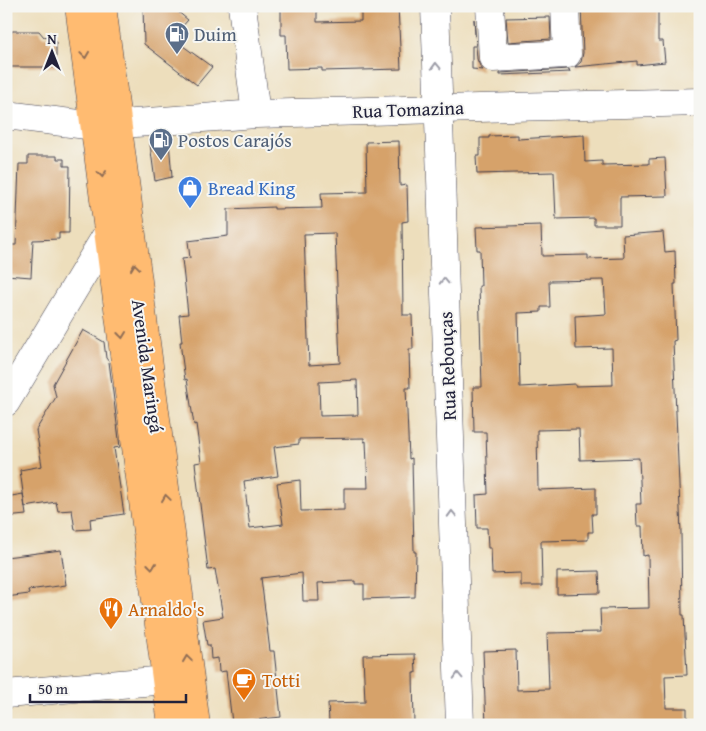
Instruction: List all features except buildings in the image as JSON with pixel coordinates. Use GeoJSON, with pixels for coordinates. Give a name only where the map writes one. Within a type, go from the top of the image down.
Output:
{"type":"FeatureCollection","features":[{"type":"Feature","properties":{"kind":"main road","name":"Avenida Maringá"},"geometry":{"type":"LineString","coordinates":[[79,6],[106,125],[196,725]]}},
{"type":"Feature","properties":{"kind":"main road","name":"Avenida Maringá"},"geometry":{"type":"LineString","coordinates":[[102,6],[109,231],[172,725]]}},
{"type":"Feature","properties":{"kind":"street"},"geometry":{"type":"LineString","coordinates":[[242,6],[256,114]]}},
{"type":"Feature","properties":{"kind":"street","name":"Rua Rebouças"},"geometry":{"type":"LineString","coordinates":[[434,6],[460,725]]}},
{"type":"Feature","properties":{"kind":"street"},"geometry":{"type":"LineString","coordinates":[[490,6],[493,58],[567,54],[565,6]]}},
{"type":"Feature","properties":{"kind":"street","name":"Rua Tomazina"},"geometry":{"type":"LineString","coordinates":[[6,115],[106,125],[256,114],[700,102]]}},
{"type":"Feature","properties":{"kind":"street"},"geometry":{"type":"LineString","coordinates":[[6,402],[13,378],[109,231]]}},
{"type":"Feature","properties":{"kind":"street"},"geometry":{"type":"LineString","coordinates":[[6,694],[166,680]]}},
{"type":"Feature","properties":{"kind":"place","name":"Duim"},"geometry":{"type":"Point","coordinates":[177,55]}},
{"type":"Feature","properties":{"kind":"place","name":"Postos Carajós"},"geometry":{"type":"Point","coordinates":[161,161]}},
{"type":"Feature","properties":{"kind":"place","name":"Bread King"},"geometry":{"type":"Point","coordinates":[190,209]}},
{"type":"Feature","properties":{"kind":"place","name":"Arnaldo's"},"geometry":{"type":"Point","coordinates":[111,630]}},
{"type":"Feature","properties":{"kind":"place","name":"Totti"},"geometry":{"type":"Point","coordinates":[244,701]}}]}
